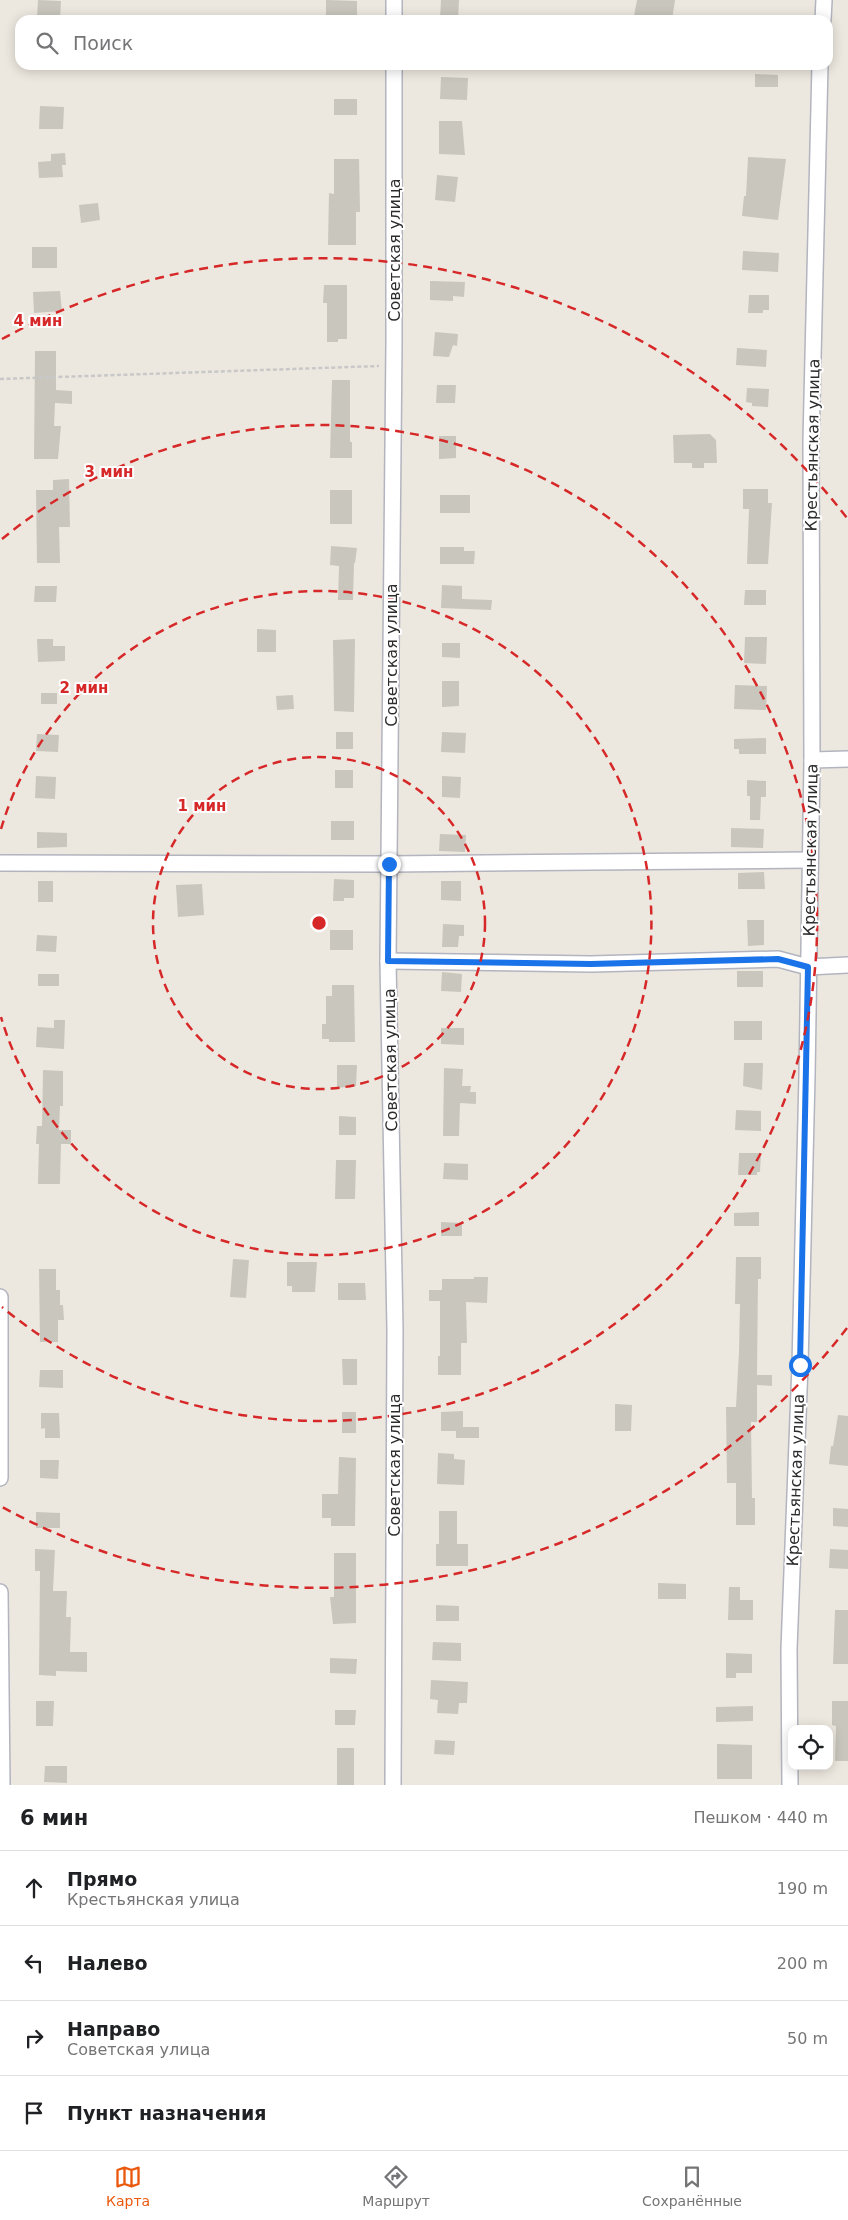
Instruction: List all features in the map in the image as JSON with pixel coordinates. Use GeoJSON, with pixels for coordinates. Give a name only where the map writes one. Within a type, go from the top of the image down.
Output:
{"type":"FeatureCollection","features":[{"type":"Feature","properties":{"kind":"street"},"geometry":{"type":"LineString","coordinates":[[394,0],[394,15]]}},
{"type":"Feature","properties":{"kind":"street"},"geometry":{"type":"LineString","coordinates":[[823,15],[824,0]]}},
{"type":"Feature","properties":{"kind":"street","name":"Советская улица"},"geometry":{"type":"LineString","coordinates":[[393,1785],[395,1329],[388,961],[394,70]]}},
{"type":"Feature","properties":{"kind":"street","name":"Крестьянская улица"},"geometry":{"type":"LineString","coordinates":[[790,1785],[789,1649],[800,1365],[812,760],[811,440],[820,70]]}},
{"type":"Feature","properties":{"kind":"street"},"geometry":{"type":"LineString","coordinates":[[812,760],[848,759]]}},
{"type":"Feature","properties":{"kind":"street"},"geometry":{"type":"LineString","coordinates":[[0,863],[389,864],[809,860]]}},
{"type":"Feature","properties":{"kind":"street"},"geometry":{"type":"LineString","coordinates":[[388,961],[591,964],[778,959],[808,967],[848,965]]}},
{"type":"Feature","properties":{"kind":"street"},"geometry":{"type":"LineString","coordinates":[[0,1298],[0,1478]]}},
{"type":"Feature","properties":{"kind":"street"},"geometry":{"type":"LineString","coordinates":[[0,1592],[2,1785]]}},
{"type":"Feature","properties":{"kind":"path"},"geometry":{"type":"LineString","coordinates":[[0,379],[393,365]]}},
{"type":"Feature","properties":{"kind":"building"},"geometry":{"type":"Polygon","coordinates":[[[38,0],[61,1],[60,15],[37,15],[38,0]]]}},
{"type":"Feature","properties":{"kind":"building"},"geometry":{"type":"Polygon","coordinates":[[[326,0],[357,1],[357,15],[326,15],[326,0]]]}},
{"type":"Feature","properties":{"kind":"building"},"geometry":{"type":"Polygon","coordinates":[[[441,0],[459,0],[458,15],[440,15],[441,0]]]}},
{"type":"Feature","properties":{"kind":"building"},"geometry":{"type":"Polygon","coordinates":[[[637,0],[675,0],[673,15],[634,15],[637,0]]]}},
{"type":"Feature","properties":{"kind":"building"},"geometry":{"type":"Polygon","coordinates":[[[755,74],[778,75],[778,87],[755,87],[755,74]]]}},
{"type":"Feature","properties":{"kind":"building"},"geometry":{"type":"Polygon","coordinates":[[[441,77],[468,78],[467,100],[440,99],[441,77]]]}},
{"type":"Feature","properties":{"kind":"building"},"geometry":{"type":"Polygon","coordinates":[[[334,99],[357,99],[357,115],[334,115],[334,99]]]}},
{"type":"Feature","properties":{"kind":"building"},"geometry":{"type":"Polygon","coordinates":[[[40,106],[64,107],[63,129],[39,129],[40,106]]]}},
{"type":"Feature","properties":{"kind":"building"},"geometry":{"type":"Polygon","coordinates":[[[439,121],[462,121],[465,155],[439,154],[439,121]]]}},
{"type":"Feature","properties":{"kind":"building"},"geometry":{"type":"Polygon","coordinates":[[[65,153],[66,165],[62,165],[63,177],[39,178],[38,162],[51,161],[51,154],[65,153]]]}},
{"type":"Feature","properties":{"kind":"building"},"geometry":{"type":"Polygon","coordinates":[[[748,157],[786,159],[778,220],[742,216],[744,196],[746,196],[748,157]]]}},
{"type":"Feature","properties":{"kind":"building"},"geometry":{"type":"Polygon","coordinates":[[[334,159],[359,159],[360,212],[356,212],[356,245],[328,245],[329,193],[334,194],[334,159]]]}},
{"type":"Feature","properties":{"kind":"building"},"geometry":{"type":"Polygon","coordinates":[[[437,175],[458,177],[455,202],[435,200],[437,175]]]}},
{"type":"Feature","properties":{"kind":"building"},"geometry":{"type":"Polygon","coordinates":[[[98,203],[100,220],[81,223],[79,205],[98,203]]]}},
{"type":"Feature","properties":{"kind":"building"},"geometry":{"type":"Polygon","coordinates":[[[32,247],[57,247],[57,268],[32,268],[32,247]]]}},
{"type":"Feature","properties":{"kind":"building"},"geometry":{"type":"Polygon","coordinates":[[[743,251],[779,253],[778,272],[742,270],[743,251]]]}},
{"type":"Feature","properties":{"kind":"building"},"geometry":{"type":"Polygon","coordinates":[[[430,281],[465,282],[464,297],[453,296],[453,301],[430,300],[430,281]]]}},
{"type":"Feature","properties":{"kind":"building"},"geometry":{"type":"Polygon","coordinates":[[[324,285],[347,285],[347,339],[338,339],[338,342],[327,342],[327,303],[323,303],[324,285]]]}},
{"type":"Feature","properties":{"kind":"building"},"geometry":{"type":"Polygon","coordinates":[[[60,291],[62,311],[34,313],[33,292],[60,291]]]}},
{"type":"Feature","properties":{"kind":"building"},"geometry":{"type":"Polygon","coordinates":[[[749,295],[769,295],[769,310],[763,310],[763,313],[748,313],[749,295]]]}},
{"type":"Feature","properties":{"kind":"building"},"geometry":{"type":"Polygon","coordinates":[[[435,332],[458,334],[457,346],[453,345],[449,357],[433,356],[435,332]]]}},
{"type":"Feature","properties":{"kind":"building"},"geometry":{"type":"Polygon","coordinates":[[[737,348],[767,350],[766,367],[736,365],[737,348]]]}},
{"type":"Feature","properties":{"kind":"building"},"geometry":{"type":"Polygon","coordinates":[[[35,351],[56,351],[56,390],[72,391],[72,404],[55,403],[54,426],[61,426],[58,459],[34,459],[35,351]]]}},
{"type":"Feature","properties":{"kind":"building"},"geometry":{"type":"Polygon","coordinates":[[[332,380],[350,380],[350,442],[352,442],[352,458],[330,458],[332,380]]]}},
{"type":"Feature","properties":{"kind":"building"},"geometry":{"type":"Polygon","coordinates":[[[437,385],[456,385],[455,403],[436,403],[437,385]]]}},
{"type":"Feature","properties":{"kind":"building"},"geometry":{"type":"Polygon","coordinates":[[[747,388],[769,389],[768,407],[752,406],[752,403],[746,402],[747,388]]]}},
{"type":"Feature","properties":{"kind":"building"},"geometry":{"type":"Polygon","coordinates":[[[710,434],[716,440],[717,463],[704,463],[704,468],[692,468],[692,463],[674,463],[673,435],[710,434]]]}},
{"type":"Feature","properties":{"kind":"building"},"geometry":{"type":"Polygon","coordinates":[[[439,436],[456,436],[456,458],[439,459],[439,436]]]}},
{"type":"Feature","properties":{"kind":"building"},"geometry":{"type":"Polygon","coordinates":[[[69,479],[70,527],[59,527],[60,563],[37,563],[36,490],[53,490],[53,480],[69,479]]]}},
{"type":"Feature","properties":{"kind":"building"},"geometry":{"type":"Polygon","coordinates":[[[743,489],[768,489],[768,503],[772,503],[768,564],[747,564],[749,509],[743,509],[743,489]]]}},
{"type":"Feature","properties":{"kind":"building"},"geometry":{"type":"Polygon","coordinates":[[[330,490],[352,490],[352,524],[330,524],[330,490]]]}},
{"type":"Feature","properties":{"kind":"building"},"geometry":{"type":"Polygon","coordinates":[[[440,495],[470,495],[470,513],[440,513],[440,495]]]}},
{"type":"Feature","properties":{"kind":"building"},"geometry":{"type":"Polygon","coordinates":[[[331,546],[357,548],[354,563],[353,600],[338,600],[339,566],[330,565],[331,546]]]}},
{"type":"Feature","properties":{"kind":"building"},"geometry":{"type":"Polygon","coordinates":[[[440,547],[464,547],[464,551],[475,551],[474,564],[440,564],[440,547]]]}},
{"type":"Feature","properties":{"kind":"building"},"geometry":{"type":"Polygon","coordinates":[[[442,585],[462,586],[462,599],[492,600],[491,610],[441,608],[442,585]]]}},
{"type":"Feature","properties":{"kind":"building"},"geometry":{"type":"Polygon","coordinates":[[[35,586],[57,586],[56,602],[34,602],[35,586]]]}},
{"type":"Feature","properties":{"kind":"building"},"geometry":{"type":"Polygon","coordinates":[[[745,590],[766,590],[766,605],[744,605],[745,590]]]}},
{"type":"Feature","properties":{"kind":"building"},"geometry":{"type":"Polygon","coordinates":[[[257,629],[276,630],[276,652],[257,652],[257,629]]]}},
{"type":"Feature","properties":{"kind":"building"},"geometry":{"type":"Polygon","coordinates":[[[745,637],[767,637],[766,664],[744,663],[745,637]]]}},
{"type":"Feature","properties":{"kind":"building"},"geometry":{"type":"Polygon","coordinates":[[[37,639],[53,639],[53,646],[65,646],[65,661],[38,662],[37,639]]]}},
{"type":"Feature","properties":{"kind":"building"},"geometry":{"type":"Polygon","coordinates":[[[355,639],[354,712],[334,711],[333,640],[355,639]]]}},
{"type":"Feature","properties":{"kind":"building"},"geometry":{"type":"Polygon","coordinates":[[[442,643],[460,643],[460,658],[442,657],[442,643]]]}},
{"type":"Feature","properties":{"kind":"building"},"geometry":{"type":"Polygon","coordinates":[[[442,681],[459,681],[459,706],[442,707],[442,681]]]}},
{"type":"Feature","properties":{"kind":"building"},"geometry":{"type":"Polygon","coordinates":[[[735,685],[767,686],[766,710],[734,709],[735,685]]]}},
{"type":"Feature","properties":{"kind":"building"},"geometry":{"type":"Polygon","coordinates":[[[41,693],[57,693],[57,704],[41,704],[41,693]]]}},
{"type":"Feature","properties":{"kind":"building"},"geometry":{"type":"Polygon","coordinates":[[[293,695],[294,709],[277,710],[276,696],[293,695]]]}},
{"type":"Feature","properties":{"kind":"building"},"geometry":{"type":"Polygon","coordinates":[[[336,732],[353,732],[353,749],[336,749],[336,732]]]}},
{"type":"Feature","properties":{"kind":"building"},"geometry":{"type":"Polygon","coordinates":[[[442,732],[466,733],[465,753],[441,752],[442,732]]]}},
{"type":"Feature","properties":{"kind":"building"},"geometry":{"type":"Polygon","coordinates":[[[37,734],[59,735],[58,752],[36,751],[37,734]]]}},
{"type":"Feature","properties":{"kind":"building"},"geometry":{"type":"Polygon","coordinates":[[[766,738],[766,754],[739,754],[739,749],[734,749],[734,739],[766,738]]]}},
{"type":"Feature","properties":{"kind":"building"},"geometry":{"type":"Polygon","coordinates":[[[335,770],[353,770],[353,788],[335,788],[335,770]]]}},
{"type":"Feature","properties":{"kind":"building"},"geometry":{"type":"Polygon","coordinates":[[[36,776],[56,777],[55,799],[35,798],[36,776]]]}},
{"type":"Feature","properties":{"kind":"building"},"geometry":{"type":"Polygon","coordinates":[[[442,776],[461,777],[460,798],[442,797],[442,776]]]}},
{"type":"Feature","properties":{"kind":"building"},"geometry":{"type":"Polygon","coordinates":[[[747,780],[766,781],[766,797],[761,797],[760,820],[750,820],[750,796],[747,796],[747,780]]]}},
{"type":"Feature","properties":{"kind":"building"},"geometry":{"type":"Polygon","coordinates":[[[331,821],[354,821],[354,840],[331,840],[331,821]]]}},
{"type":"Feature","properties":{"kind":"building"},"geometry":{"type":"Polygon","coordinates":[[[731,828],[764,829],[763,848],[731,847],[731,828]]]}},
{"type":"Feature","properties":{"kind":"building"},"geometry":{"type":"Polygon","coordinates":[[[37,832],[67,833],[67,847],[37,848],[37,832]]]}},
{"type":"Feature","properties":{"kind":"building"},"geometry":{"type":"Polygon","coordinates":[[[440,834],[466,835],[465,852],[439,851],[440,834]]]}},
{"type":"Feature","properties":{"kind":"building"},"geometry":{"type":"Polygon","coordinates":[[[764,872],[765,889],[738,889],[738,873],[764,872]]]}},
{"type":"Feature","properties":{"kind":"building"},"geometry":{"type":"Polygon","coordinates":[[[334,879],[354,880],[354,898],[344,898],[344,901],[333,901],[334,879]]]}},
{"type":"Feature","properties":{"kind":"building"},"geometry":{"type":"Polygon","coordinates":[[[38,881],[53,881],[53,902],[38,902],[38,881]]]}},
{"type":"Feature","properties":{"kind":"building"},"geometry":{"type":"Polygon","coordinates":[[[441,881],[461,881],[461,901],[441,900],[441,881]]]}},
{"type":"Feature","properties":{"kind":"building"},"geometry":{"type":"Polygon","coordinates":[[[202,884],[204,915],[178,917],[176,885],[202,884]]]}},
{"type":"Feature","properties":{"kind":"building"},"geometry":{"type":"Polygon","coordinates":[[[747,920],[764,920],[764,945],[748,946],[747,920]]]}},
{"type":"Feature","properties":{"kind":"building"},"geometry":{"type":"Polygon","coordinates":[[[443,924],[464,925],[464,936],[459,936],[458,947],[442,947],[443,924]]]}},
{"type":"Feature","properties":{"kind":"building"},"geometry":{"type":"Polygon","coordinates":[[[330,930],[353,930],[353,950],[330,950],[330,930]]]}},
{"type":"Feature","properties":{"kind":"building"},"geometry":{"type":"Polygon","coordinates":[[[37,935],[57,936],[56,952],[36,951],[37,935]]]}},
{"type":"Feature","properties":{"kind":"building"},"geometry":{"type":"Polygon","coordinates":[[[737,971],[763,971],[763,987],[737,987],[737,971]]]}},
{"type":"Feature","properties":{"kind":"building"},"geometry":{"type":"Polygon","coordinates":[[[442,972],[462,974],[461,992],[441,991],[442,972]]]}},
{"type":"Feature","properties":{"kind":"building"},"geometry":{"type":"Polygon","coordinates":[[[38,974],[59,974],[59,986],[38,986],[38,974]]]}},
{"type":"Feature","properties":{"kind":"building"},"geometry":{"type":"Polygon","coordinates":[[[332,985],[354,985],[355,1042],[329,1042],[329,1039],[322,1039],[322,1024],[326,1024],[326,996],[332,996],[332,985]]]}},
{"type":"Feature","properties":{"kind":"building"},"geometry":{"type":"Polygon","coordinates":[[[54,1020],[65,1020],[64,1049],[36,1047],[37,1027],[54,1028],[54,1020]]]}},
{"type":"Feature","properties":{"kind":"building"},"geometry":{"type":"Polygon","coordinates":[[[734,1021],[762,1021],[762,1040],[734,1040],[734,1021]]]}},
{"type":"Feature","properties":{"kind":"building"},"geometry":{"type":"Polygon","coordinates":[[[441,1028],[464,1028],[464,1045],[441,1044],[441,1028]]]}},
{"type":"Feature","properties":{"kind":"building"},"geometry":{"type":"Polygon","coordinates":[[[744,1063],[763,1063],[762,1090],[743,1086],[744,1063]]]}},
{"type":"Feature","properties":{"kind":"building"},"geometry":{"type":"Polygon","coordinates":[[[337,1065],[357,1065],[356,1086],[337,1088],[337,1065]]]}},
{"type":"Feature","properties":{"kind":"building"},"geometry":{"type":"Polygon","coordinates":[[[444,1068],[463,1069],[462,1086],[471,1086],[470,1092],[476,1092],[476,1104],[460,1103],[459,1136],[443,1136],[444,1068]]]}},
{"type":"Feature","properties":{"kind":"building"},"geometry":{"type":"Polygon","coordinates":[[[43,1070],[63,1071],[63,1106],[60,1106],[59,1130],[71,1130],[71,1144],[61,1144],[60,1184],[38,1184],[39,1144],[36,1144],[37,1126],[42,1126],[43,1070]]]}},
{"type":"Feature","properties":{"kind":"building"},"geometry":{"type":"Polygon","coordinates":[[[736,1110],[761,1111],[761,1131],[735,1130],[736,1110]]]}},
{"type":"Feature","properties":{"kind":"building"},"geometry":{"type":"Polygon","coordinates":[[[339,1116],[356,1117],[356,1135],[339,1135],[339,1116]]]}},
{"type":"Feature","properties":{"kind":"building"},"geometry":{"type":"Polygon","coordinates":[[[739,1153],[761,1153],[760,1172],[757,1172],[757,1175],[738,1175],[739,1153]]]}},
{"type":"Feature","properties":{"kind":"building"},"geometry":{"type":"Polygon","coordinates":[[[336,1160],[356,1160],[355,1199],[335,1199],[336,1160]]]}},
{"type":"Feature","properties":{"kind":"building"},"geometry":{"type":"Polygon","coordinates":[[[444,1163],[468,1164],[468,1180],[443,1179],[444,1163]]]}},
{"type":"Feature","properties":{"kind":"building"},"geometry":{"type":"Polygon","coordinates":[[[759,1212],[759,1226],[734,1226],[734,1213],[759,1212]]]}},
{"type":"Feature","properties":{"kind":"building"},"geometry":{"type":"Polygon","coordinates":[[[441,1222],[462,1223],[462,1236],[441,1236],[441,1222]]]}},
{"type":"Feature","properties":{"kind":"building"},"geometry":{"type":"Polygon","coordinates":[[[736,1257],[761,1257],[761,1279],[758,1279],[757,1375],[772,1375],[772,1386],[757,1385],[757,1422],[751,1422],[752,1498],[755,1498],[755,1525],[736,1525],[736,1483],[727,1483],[726,1407],[736,1407],[739,1351],[740,1304],[735,1304],[736,1257]]]}},
{"type":"Feature","properties":{"kind":"building"},"geometry":{"type":"Polygon","coordinates":[[[233,1259],[249,1260],[246,1298],[230,1297],[233,1259]]]}},
{"type":"Feature","properties":{"kind":"building"},"geometry":{"type":"Polygon","coordinates":[[[287,1262],[317,1262],[315,1292],[292,1292],[292,1286],[287,1286],[287,1262]]]}},
{"type":"Feature","properties":{"kind":"building"},"geometry":{"type":"Polygon","coordinates":[[[39,1269],[56,1269],[56,1290],[60,1290],[60,1305],[63,1305],[64,1320],[58,1320],[58,1342],[40,1342],[39,1269]]]}},
{"type":"Feature","properties":{"kind":"building"},"geometry":{"type":"Polygon","coordinates":[[[474,1277],[488,1277],[487,1303],[466,1302],[467,1343],[461,1343],[461,1375],[438,1375],[440,1301],[429,1301],[429,1290],[442,1290],[442,1279],[474,1279],[474,1277]]]}},
{"type":"Feature","properties":{"kind":"building"},"geometry":{"type":"Polygon","coordinates":[[[338,1283],[365,1283],[366,1300],[338,1300],[338,1283]]]}},
{"type":"Feature","properties":{"kind":"building"},"geometry":{"type":"Polygon","coordinates":[[[342,1359],[357,1359],[357,1385],[343,1385],[342,1359]]]}},
{"type":"Feature","properties":{"kind":"building"},"geometry":{"type":"Polygon","coordinates":[[[40,1370],[63,1370],[63,1388],[39,1387],[40,1370]]]}},
{"type":"Feature","properties":{"kind":"building"},"geometry":{"type":"Polygon","coordinates":[[[615,1404],[632,1405],[631,1431],[615,1431],[615,1404]]]}},
{"type":"Feature","properties":{"kind":"building"},"geometry":{"type":"Polygon","coordinates":[[[463,1411],[463,1427],[479,1427],[479,1438],[456,1438],[456,1431],[441,1431],[441,1412],[463,1411]]]}},
{"type":"Feature","properties":{"kind":"building"},"geometry":{"type":"Polygon","coordinates":[[[342,1412],[356,1412],[356,1433],[342,1433],[342,1412]]]}},
{"type":"Feature","properties":{"kind":"building"},"geometry":{"type":"Polygon","coordinates":[[[41,1413],[59,1413],[60,1438],[45,1438],[45,1428],[41,1429],[41,1413]]]}},
{"type":"Feature","properties":{"kind":"building"},"geometry":{"type":"Polygon","coordinates":[[[838,1415],[848,1416],[848,1466],[829,1464],[838,1415]]]}},
{"type":"Feature","properties":{"kind":"building"},"geometry":{"type":"Polygon","coordinates":[[[438,1453],[454,1454],[454,1459],[465,1460],[464,1485],[437,1484],[438,1453]]]}},
{"type":"Feature","properties":{"kind":"building"},"geometry":{"type":"Polygon","coordinates":[[[339,1457],[356,1458],[355,1526],[331,1526],[331,1518],[322,1518],[322,1494],[338,1494],[339,1457]]]}},
{"type":"Feature","properties":{"kind":"building"},"geometry":{"type":"Polygon","coordinates":[[[40,1460],[59,1460],[58,1479],[40,1478],[40,1460]]]}},
{"type":"Feature","properties":{"kind":"building"},"geometry":{"type":"Polygon","coordinates":[[[833,1508],[848,1509],[848,1527],[833,1526],[833,1508]]]}},
{"type":"Feature","properties":{"kind":"building"},"geometry":{"type":"Polygon","coordinates":[[[439,1511],[457,1511],[457,1544],[468,1544],[468,1566],[436,1566],[436,1544],[439,1544],[439,1511]]]}},
{"type":"Feature","properties":{"kind":"building"},"geometry":{"type":"Polygon","coordinates":[[[36,1512],[60,1513],[60,1528],[36,1528],[36,1512]]]}},
{"type":"Feature","properties":{"kind":"building"},"geometry":{"type":"Polygon","coordinates":[[[35,1549],[55,1550],[53,1591],[67,1591],[66,1617],[71,1617],[70,1652],[87,1652],[87,1672],[56,1671],[56,1676],[39,1675],[40,1571],[35,1571],[35,1549]]]}},
{"type":"Feature","properties":{"kind":"building"},"geometry":{"type":"Polygon","coordinates":[[[830,1549],[848,1550],[848,1569],[829,1568],[830,1549]]]}},
{"type":"Feature","properties":{"kind":"building"},"geometry":{"type":"Polygon","coordinates":[[[334,1553],[356,1553],[356,1623],[333,1624],[330,1597],[334,1597],[334,1553]]]}},
{"type":"Feature","properties":{"kind":"building"},"geometry":{"type":"Polygon","coordinates":[[[658,1583],[686,1584],[686,1599],[658,1599],[658,1583]]]}},
{"type":"Feature","properties":{"kind":"building"},"geometry":{"type":"Polygon","coordinates":[[[729,1587],[740,1587],[740,1600],[753,1600],[753,1620],[728,1620],[729,1587]]]}},
{"type":"Feature","properties":{"kind":"building"},"geometry":{"type":"Polygon","coordinates":[[[436,1605],[459,1606],[459,1621],[436,1621],[436,1605]]]}},
{"type":"Feature","properties":{"kind":"building"},"geometry":{"type":"Polygon","coordinates":[[[835,1610],[848,1610],[848,1664],[833,1664],[835,1610]]]}},
{"type":"Feature","properties":{"kind":"building"},"geometry":{"type":"Polygon","coordinates":[[[433,1642],[461,1643],[461,1661],[432,1660],[433,1642]]]}},
{"type":"Feature","properties":{"kind":"building"},"geometry":{"type":"Polygon","coordinates":[[[726,1653],[752,1654],[752,1673],[736,1673],[736,1678],[726,1678],[726,1653]]]}},
{"type":"Feature","properties":{"kind":"building"},"geometry":{"type":"Polygon","coordinates":[[[330,1658],[357,1659],[356,1674],[330,1673],[330,1658]]]}},
{"type":"Feature","properties":{"kind":"building"},"geometry":{"type":"Polygon","coordinates":[[[431,1680],[468,1682],[467,1703],[459,1703],[458,1714],[437,1713],[438,1700],[430,1699],[431,1680]]]}},
{"type":"Feature","properties":{"kind":"building"},"geometry":{"type":"Polygon","coordinates":[[[36,1701],[54,1701],[53,1726],[36,1726],[36,1701]]]}},
{"type":"Feature","properties":{"kind":"building"},"geometry":{"type":"Polygon","coordinates":[[[832,1701],[848,1701],[848,1761],[835,1761],[836,1726],[832,1725],[832,1701]]]}},
{"type":"Feature","properties":{"kind":"building"},"geometry":{"type":"Polygon","coordinates":[[[753,1706],[753,1721],[716,1722],[716,1707],[753,1706]]]}},
{"type":"Feature","properties":{"kind":"building"},"geometry":{"type":"Polygon","coordinates":[[[335,1710],[356,1710],[355,1725],[335,1725],[335,1710]]]}},
{"type":"Feature","properties":{"kind":"building"},"geometry":{"type":"Polygon","coordinates":[[[435,1740],[455,1741],[454,1755],[434,1754],[435,1740]]]}},
{"type":"Feature","properties":{"kind":"building"},"geometry":{"type":"Polygon","coordinates":[[[717,1744],[752,1745],[752,1779],[717,1779],[717,1744]]]}},
{"type":"Feature","properties":{"kind":"building"},"geometry":{"type":"Polygon","coordinates":[[[337,1748],[354,1748],[354,1785],[337,1785],[337,1748]]]}},
{"type":"Feature","properties":{"kind":"building"},"geometry":{"type":"Polygon","coordinates":[[[45,1766],[67,1766],[67,1783],[44,1782],[45,1766]]]}},
{"type":"Feature","properties":{"kind":"route"},"geometry":{"type":"LineString","coordinates":[[389,864],[388,961],[591,964],[778,959],[808,967],[800,1365]]}}]}
